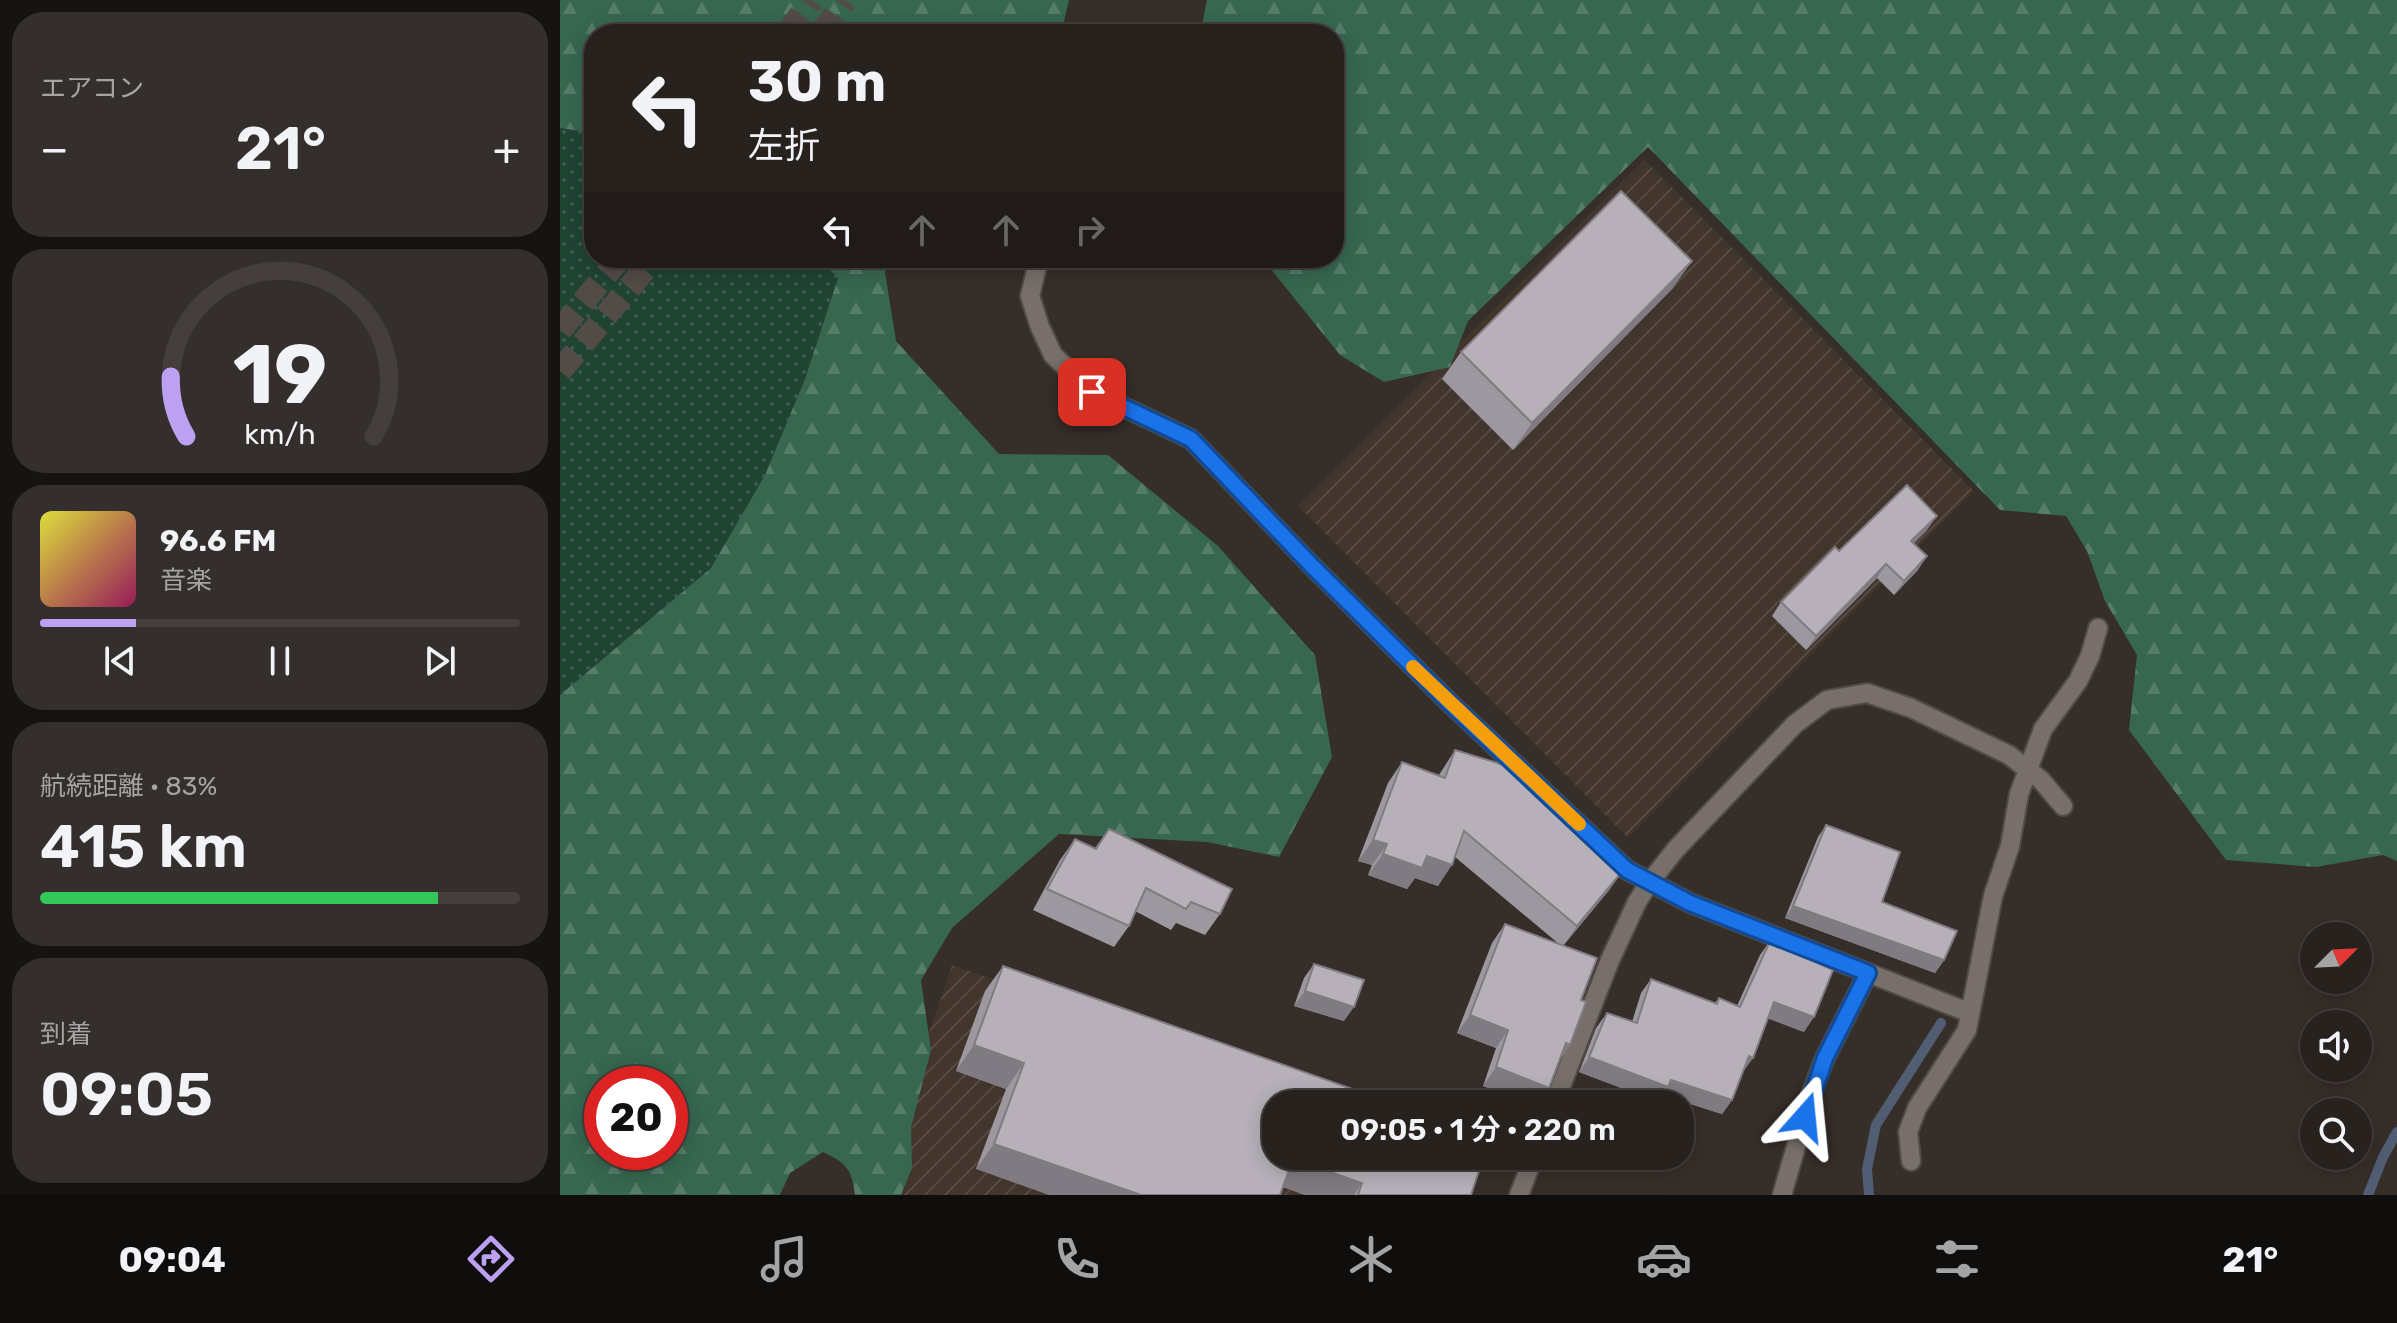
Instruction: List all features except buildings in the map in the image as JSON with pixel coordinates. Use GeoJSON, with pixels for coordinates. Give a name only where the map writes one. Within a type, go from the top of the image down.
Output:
{"type":"FeatureCollection","features":[{"type":"Feature","properties":{"kind":"lane"},"geometry":{"type":"LineString","coordinates":[[1037,268],[1030,296],[1053,355],[1092,392],[1191,439],[1312,566],[1453,706],[1627,870],[1690,903],[1970,1013]]}},
{"type":"Feature","properties":{"kind":"lane"},"geometry":{"type":"LineString","coordinates":[[1911,1161],[1908,1132],[1917,1108],[1967,1030],[1993,896],[2010,846],[2019,794],[2043,729],[2078,681],[2090,656],[2098,628]]}},
{"type":"Feature","properties":{"kind":"lane"},"geometry":{"type":"LineString","coordinates":[[1559,1090],[1610,960],[1649,883],[1676,849],[1795,724],[1827,700],[1867,693],[1911,708],[2009,755],[2041,780],[2063,806]]}},
{"type":"Feature","properties":{"kind":"lane"},"geometry":{"type":"LineString","coordinates":[[1782,1195],[1812,1091],[1825,1058],[1868,973]]}},
{"type":"Feature","properties":{"kind":"lane"},"geometry":{"type":"LineString","coordinates":[[1519,1195],[1529,1170]]}},
{"type":"Feature","properties":{"kind":"shaded area"},"geometry":{"type":"Polygon","coordinates":[[[1644,159],[1974,491],[1628,838],[1298,506],[1644,159]]]}},
{"type":"Feature","properties":{"kind":"shaded area"},"geometry":{"type":"Polygon","coordinates":[[[952,965],[1315,1090],[1262,1090],[1262,1170],[1346,1170],[1470,1195],[874,1195],[952,965]]]}},
{"type":"Feature","properties":{"kind":"green space"},"geometry":{"type":"Polygon","coordinates":[[[560,0],[1069,0],[1063,24],[584,24],[584,132],[560,128],[560,0]]]}},
{"type":"Feature","properties":{"kind":"green space"},"geometry":{"type":"Polygon","coordinates":[[[1207,0],[2397,0],[2397,861],[2383,855],[2316,867],[2226,860],[2129,730],[2137,655],[2105,601],[2087,551],[2066,516],[2000,510],[1648,147],[1468,321],[1450,367],[1384,382],[1340,355],[1270,268],[1344,268],[1344,24],[1202,24],[1207,0]]]}},
{"type":"Feature","properties":{"kind":"green space"},"geometry":{"type":"Polygon","coordinates":[[[560,128],[584,132],[584,268],[829,268],[838,277],[805,379],[765,475],[711,568],[560,695],[560,128]]]}},
{"type":"Feature","properties":{"kind":"green space"},"geometry":{"type":"Polygon","coordinates":[[[828,268],[887,268],[885,272],[896,341],[999,454],[1108,455],[1218,546],[1315,655],[1332,757],[1279,857],[1207,842],[1059,834],[952,928],[921,980],[931,1050],[911,1127],[912,1168],[901,1195],[855,1195],[846,1168],[823,1152],[790,1173],[780,1195],[560,1195],[560,695],[711,568],[765,475],[805,379],[838,278],[828,268]]]}},
{"type":"Feature","properties":{"kind":"waterway"},"geometry":{"type":"LineString","coordinates":[[1869,1195],[1867,1169],[1876,1125],[1941,1023]]}},
{"type":"Feature","properties":{"kind":"waterway"},"geometry":{"type":"LineString","coordinates":[[2368,1195],[2397,1132]]}},
{"type":"Feature","properties":{"kind":"tunnel"},"geometry":{"type":"LineString","coordinates":[[794,24],[812,0]]}},
{"type":"Feature","properties":{"kind":"tunnel"},"geometry":{"type":"LineString","coordinates":[[828,24],[845,0]]}},
{"type":"Feature","properties":{"kind":"tunnel"},"geometry":{"type":"LineString","coordinates":[[560,330],[612,268]]}},
{"type":"Feature","properties":{"kind":"tunnel"},"geometry":{"type":"LineString","coordinates":[[560,371],[646,268]]}},
{"type":"Feature","properties":{"kind":"slow traffic"},"geometry":{"type":"LineString","coordinates":[[1413,667],[1579,824]]}},
{"type":"Feature","properties":{"kind":"route"},"geometry":{"type":"LineString","coordinates":[[1092,392],[1191,439],[1312,566],[1453,706],[1627,870],[1690,903],[1868,973],[1825,1058],[1805,1117]]}}]}
